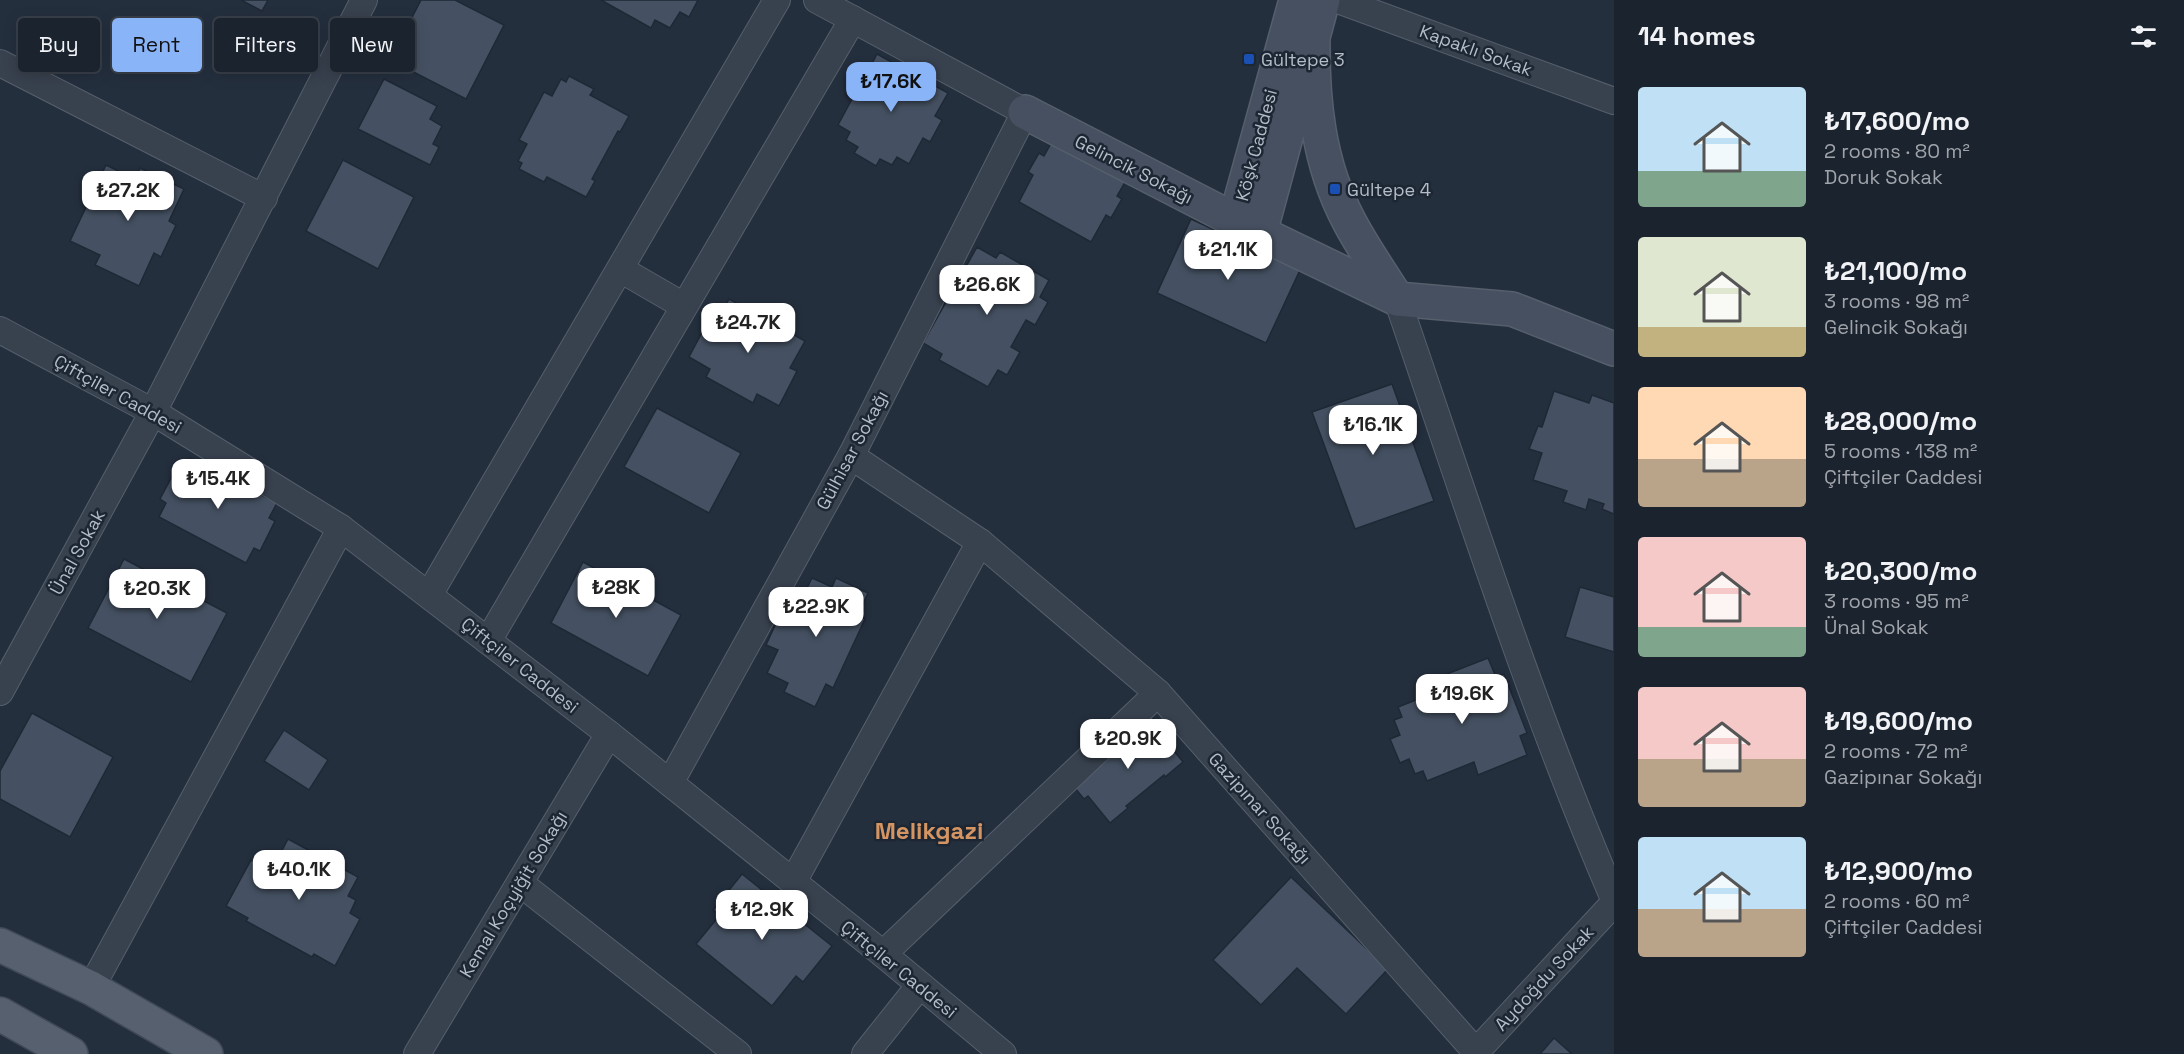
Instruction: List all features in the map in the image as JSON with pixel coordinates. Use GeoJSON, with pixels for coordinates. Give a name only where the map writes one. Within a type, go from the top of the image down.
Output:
{"type":"FeatureCollection","features":[{"type":"Feature","properties":{"kind":"main road"},"geometry":{"type":"LineString","coordinates":[[0,945],[91,988],[206,1054]]}},
{"type":"Feature","properties":{"kind":"main road"},"geometry":{"type":"LineString","coordinates":[[0,1014],[71,1054]]}},
{"type":"Feature","properties":{"kind":"street","name":"Ünal Sokak"},"geometry":{"type":"LineString","coordinates":[[0,692],[153,412],[364,0]]}},
{"type":"Feature","properties":{"kind":"street"},"geometry":{"type":"LineString","coordinates":[[429,595],[777,0]]}},
{"type":"Feature","properties":{"kind":"street"},"geometry":{"type":"LineString","coordinates":[[817,0],[1025,112]]}},
{"type":"Feature","properties":{"kind":"street","name":"Köşk Caddesi"},"geometry":{"type":"LineString","coordinates":[[1247,227],[1296,0]]}},
{"type":"Feature","properties":{"kind":"street","name":"Köşk Caddesi"},"geometry":{"type":"LineString","coordinates":[[1247,227],[1323,0]]}},
{"type":"Feature","properties":{"kind":"street","name":"Kapaklı Sokak"},"geometry":{"type":"LineString","coordinates":[[1338,0],[1614,100]]}},
{"type":"Feature","properties":{"kind":"street"},"geometry":{"type":"LineString","coordinates":[[488,641],[853,19]]}},
{"type":"Feature","properties":{"kind":"street"},"geometry":{"type":"LineString","coordinates":[[1313,35],[1312,75],[1316,116],[1327,166],[1349,221],[1397,299],[1527,675],[1577,813],[1614,901]]}},
{"type":"Feature","properties":{"kind":"street"},"geometry":{"type":"LineString","coordinates":[[0,63],[264,198]]}},
{"type":"Feature","properties":{"kind":"street","name":"Gelincik Sokağı"},"geometry":{"type":"LineString","coordinates":[[1025,112],[1247,227],[1397,299],[1512,309],[1614,349]]}},
{"type":"Feature","properties":{"kind":"street","name":"Gülhisar Sokağı"},"geometry":{"type":"LineString","coordinates":[[670,783],[851,456],[1025,112]]}},
{"type":"Feature","properties":{"kind":"street"},"geometry":{"type":"LineString","coordinates":[[620,269],[684,306]]}},
{"type":"Feature","properties":{"kind":"street","name":"Çiftçiler Caddesi"},"geometry":{"type":"LineString","coordinates":[[0,330],[153,412],[342,528],[609,734],[883,954],[1003,1054]]}},
{"type":"Feature","properties":{"kind":"street","name":"Gazipınar Sokağı"},"geometry":{"type":"LineString","coordinates":[[851,456],[980,542],[1158,693],[1475,1053]]}},
{"type":"Feature","properties":{"kind":"street"},"geometry":{"type":"LineString","coordinates":[[91,988],[342,528]]}},
{"type":"Feature","properties":{"kind":"street"},"geometry":{"type":"LineString","coordinates":[[793,882],[980,542]]}},
{"type":"Feature","properties":{"kind":"street"},"geometry":{"type":"LineString","coordinates":[[883,954],[1158,693]]}},
{"type":"Feature","properties":{"kind":"street","name":"Kemal Koçyiğit Sokağı"},"geometry":{"type":"LineString","coordinates":[[417,1054],[609,734]]}},
{"type":"Feature","properties":{"kind":"street"},"geometry":{"type":"LineString","coordinates":[[520,883],[738,1054]]}},
{"type":"Feature","properties":{"kind":"street","name":"Aydoğdu Sokak"},"geometry":{"type":"LineString","coordinates":[[1475,1053],[1614,901]]}},
{"type":"Feature","properties":{"kind":"street"},"geometry":{"type":"LineString","coordinates":[[865,1054],[920,985]]}},
{"type":"Feature","properties":{"kind":"building"},"geometry":{"type":"Polygon","coordinates":[[[241,0],[268,0],[262,11],[241,0]]]}},
{"type":"Feature","properties":{"kind":"building"},"geometry":{"type":"Polygon","coordinates":[[[421,0],[455,0],[504,25],[466,99],[413,72],[415,18],[412,18],[421,0]]]}},
{"type":"Feature","properties":{"kind":"building"},"geometry":{"type":"Polygon","coordinates":[[[601,0],[698,0],[689,17],[680,12],[670,28],[655,20],[651,28],[601,0]]]}},
{"type":"Feature","properties":{"kind":"building"},"geometry":{"type":"Polygon","coordinates":[[[877,54],[948,93],[935,116],[942,120],[930,142],[923,138],[909,164],[897,157],[892,165],[880,159],[876,166],[854,153],[858,147],[846,140],[850,132],[838,125],[852,99],[846,95],[858,73],[865,77],[877,54]]]}},
{"type":"Feature","properties":{"kind":"building"},"geometry":{"type":"Polygon","coordinates":[[[569,76],[594,89],[590,95],[629,116],[620,132],[618,131],[592,179],[595,181],[586,197],[547,177],[544,182],[519,169],[522,163],[518,161],[527,144],[519,140],[544,92],[552,96],[561,79],[566,82],[569,76]]]}},
{"type":"Feature","properties":{"kind":"building"},"geometry":{"type":"Polygon","coordinates":[[[384,79],[437,106],[430,119],[442,126],[433,144],[439,147],[430,165],[358,129],[384,79]]]}},
{"type":"Feature","properties":{"kind":"building"},"geometry":{"type":"Polygon","coordinates":[[[1054,138],[1127,179],[1117,196],[1122,199],[1111,218],[1106,215],[1091,242],[1019,202],[1033,175],[1028,172],[1039,153],[1044,156],[1054,138]]]}},
{"type":"Feature","properties":{"kind":"building"},"geometry":{"type":"Polygon","coordinates":[[[343,160],[414,197],[378,269],[306,231],[343,160]]]}},
{"type":"Feature","properties":{"kind":"building"},"geometry":{"type":"Polygon","coordinates":[[[106,165],[135,179],[140,168],[184,189],[169,221],[176,225],[161,257],[154,253],[139,286],[95,265],[100,255],[70,241],[106,165]]]}},
{"type":"Feature","properties":{"kind":"building"},"geometry":{"type":"Polygon","coordinates":[[[1191,219],[1300,270],[1266,343],[1157,293],[1191,219]]]}},
{"type":"Feature","properties":{"kind":"building"},"geometry":{"type":"Polygon","coordinates":[[[977,247],[996,258],[1000,252],[1049,280],[1040,297],[1048,302],[1035,325],[1026,320],[1011,347],[1020,352],[1007,375],[998,370],[988,387],[939,360],[942,354],[923,343],[977,247]]]}},
{"type":"Feature","properties":{"kind":"building"},"geometry":{"type":"Polygon","coordinates":[[[729,299],[805,341],[790,368],[797,371],[779,406],[757,394],[753,403],[706,377],[710,369],[689,357],[707,323],[714,327],[729,299]]]}},
{"type":"Feature","properties":{"kind":"building"},"geometry":{"type":"Polygon","coordinates":[[[1392,384],[1434,501],[1355,529],[1312,412],[1392,384]]]}},
{"type":"Feature","properties":{"kind":"building"},"geometry":{"type":"Polygon","coordinates":[[[1554,391],[1589,403],[1592,395],[1614,403],[1614,514],[1602,509],[1604,504],[1589,499],[1586,510],[1563,502],[1567,491],[1533,480],[1542,453],[1529,449],[1538,426],[1542,427],[1554,391]]]}},
{"type":"Feature","properties":{"kind":"building"},"geometry":{"type":"Polygon","coordinates":[[[657,408],[741,453],[709,513],[624,467],[657,408]]]}},
{"type":"Feature","properties":{"kind":"building"},"geometry":{"type":"Polygon","coordinates":[[[190,458],[277,503],[269,518],[275,521],[260,551],[254,548],[246,563],[159,517],[166,503],[160,499],[176,469],[182,472],[190,458]]]}},
{"type":"Feature","properties":{"kind":"building"},"geometry":{"type":"Polygon","coordinates":[[[124,559],[227,613],[191,682],[88,628],[124,559]]]}},
{"type":"Feature","properties":{"kind":"building"},"geometry":{"type":"Polygon","coordinates":[[[583,562],[681,615],[648,676],[551,623],[583,562]]]}},
{"type":"Feature","properties":{"kind":"building"},"geometry":{"type":"Polygon","coordinates":[[[812,578],[832,587],[836,578],[868,593],[858,615],[865,619],[833,688],[826,684],[815,707],[784,692],[788,683],[767,673],[778,650],[766,645],[789,595],[801,600],[812,578]]]}},
{"type":"Feature","properties":{"kind":"building"},"geometry":{"type":"Polygon","coordinates":[[[1580,587],[1614,597],[1614,652],[1565,637],[1580,587]]]}},
{"type":"Feature","properties":{"kind":"building"},"geometry":{"type":"Polygon","coordinates":[[[1488,658],[1496,677],[1504,674],[1527,733],[1520,736],[1527,755],[1478,775],[1474,762],[1427,781],[1423,771],[1415,774],[1409,759],[1400,763],[1390,739],[1400,735],[1394,720],[1402,717],[1398,707],[1444,689],[1439,677],[1488,658]]]}},
{"type":"Feature","properties":{"kind":"building"},"geometry":{"type":"Polygon","coordinates":[[[32,713],[113,757],[70,837],[0,799],[0,771],[32,713]]]}},
{"type":"Feature","properties":{"kind":"building"},"geometry":{"type":"Polygon","coordinates":[[[1151,716],[1165,733],[1161,735],[1183,762],[1126,806],[1128,808],[1110,823],[1088,796],[1084,799],[1070,782],[1151,716]]]}},
{"type":"Feature","properties":{"kind":"building"},"geometry":{"type":"Polygon","coordinates":[[[284,730],[328,760],[309,790],[264,761],[284,730]]]}},
{"type":"Feature","properties":{"kind":"building"},"geometry":{"type":"Polygon","coordinates":[[[288,839],[358,877],[348,896],[356,900],[350,913],[360,919],[335,966],[314,954],[312,957],[246,921],[248,918],[226,906],[251,860],[262,866],[269,853],[278,858],[288,839]]]}},
{"type":"Feature","properties":{"kind":"building"},"geometry":{"type":"Polygon","coordinates":[[[742,874],[832,946],[803,982],[796,976],[772,1006],[696,944],[720,915],[713,910],[742,874]]]}},
{"type":"Feature","properties":{"kind":"building"},"geometry":{"type":"Polygon","coordinates":[[[1291,877],[1388,969],[1346,1014],[1297,968],[1261,1005],[1213,960],[1291,877]]]}},
{"type":"Feature","properties":{"kind":"building"},"geometry":{"type":"Polygon","coordinates":[[[1554,1038],[1572,1054],[1540,1054],[1554,1038]]]}},
{"type":"Feature","properties":{"kind":"place","name":"Gültepe 3"},"geometry":{"type":"Point","coordinates":[1249,59]}},
{"type":"Feature","properties":{"kind":"place","name":"Gültepe 4"},"geometry":{"type":"Point","coordinates":[1335,189]}},
{"type":"Feature","properties":{"kind":"district","name":"Melikgazi"},"geometry":{"type":"Point","coordinates":[929,830]}}]}
